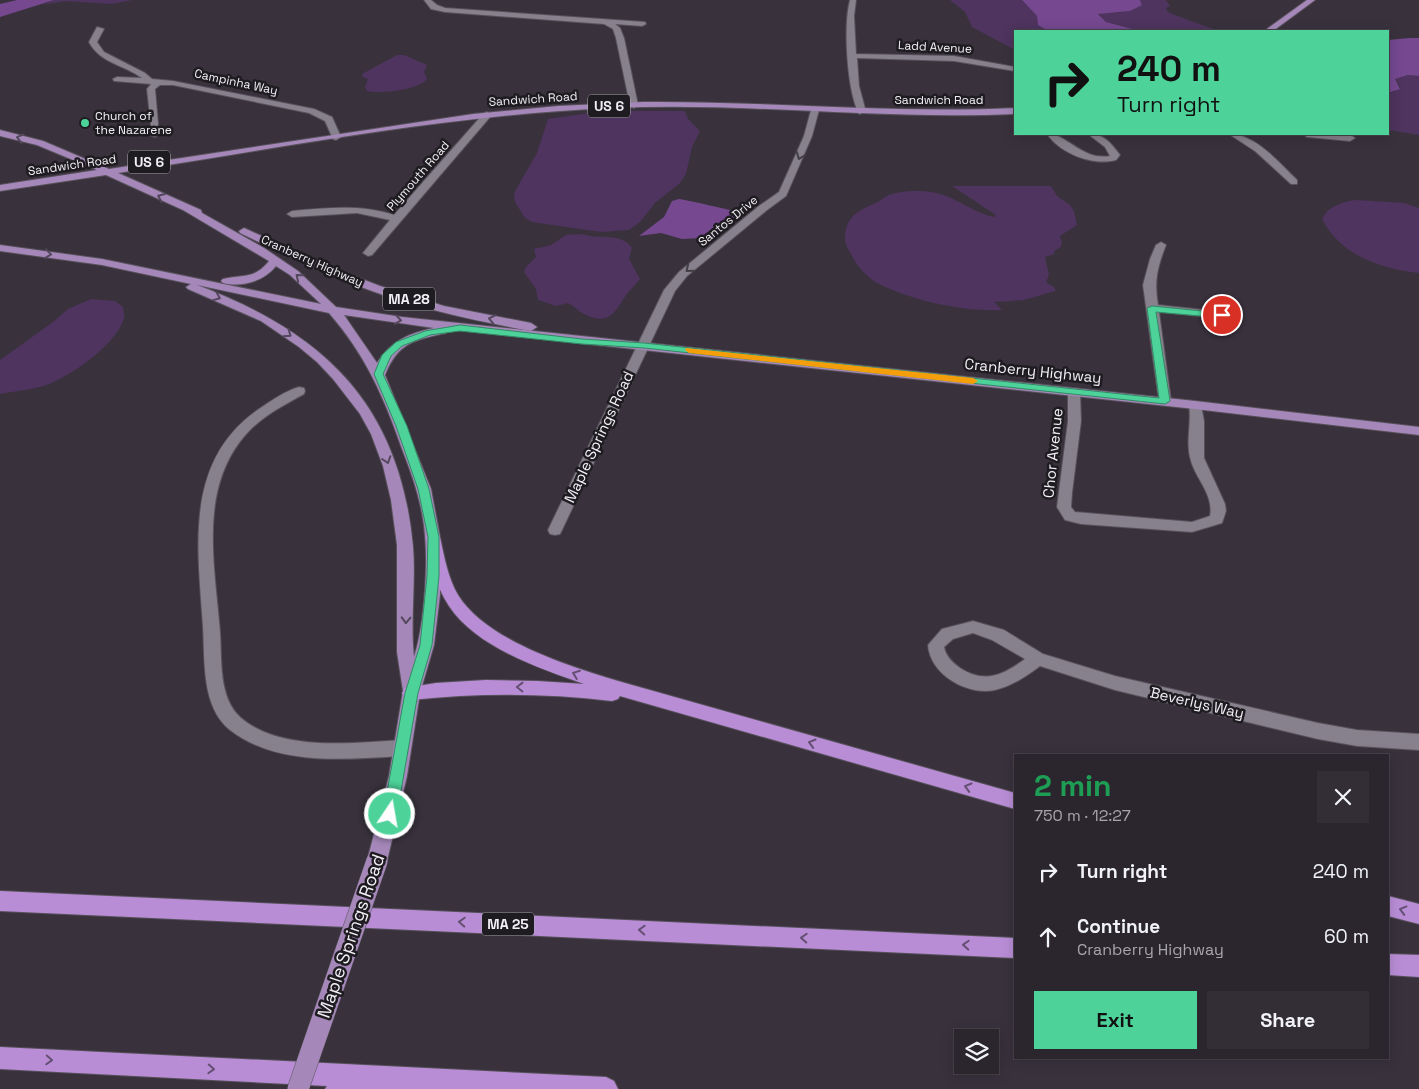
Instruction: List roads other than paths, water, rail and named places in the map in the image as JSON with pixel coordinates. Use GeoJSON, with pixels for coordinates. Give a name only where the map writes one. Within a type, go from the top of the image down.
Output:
{"type":"FeatureCollection","features":[{"type":"Feature","properties":{"kind":"highway"},"geometry":{"type":"LineString","coordinates":[[433,537],[440,574],[449,596],[469,620],[510,646],[558,668],[656,700],[1014,801]]}},
{"type":"Feature","properties":{"kind":"highway"},"geometry":{"type":"LineString","coordinates":[[411,693],[450,688],[544,687],[579,689],[656,700]]}},
{"type":"Feature","properties":{"kind":"highway","name":"MA 25"},"geometry":{"type":"LineString","coordinates":[[0,900],[1014,948]]}},
{"type":"Feature","properties":{"kind":"highway"},"geometry":{"type":"LineString","coordinates":[[1389,906],[1419,914]]}},
{"type":"Feature","properties":{"kind":"highway"},"geometry":{"type":"LineString","coordinates":[[1389,965],[1419,966]]}},
{"type":"Feature","properties":{"kind":"highway"},"geometry":{"type":"LineString","coordinates":[[0,1058],[606,1089]]}},
{"type":"Feature","properties":{"kind":"highway"},"geometry":{"type":"LineString","coordinates":[[337,1089],[465,1082]]}},
{"type":"Feature","properties":{"kind":"main road"},"geometry":{"type":"LineString","coordinates":[[1269,30],[1312,0]]}},
{"type":"Feature","properties":{"kind":"main road","name":"Sandwich Road"},"geometry":{"type":"LineString","coordinates":[[0,188],[487,115],[634,105],[688,105],[935,114],[1014,111]]}},
{"type":"Feature","properties":{"kind":"main road","name":"Cranberry Highway"},"geometry":{"type":"LineString","coordinates":[[0,133],[40,144],[69,162],[91,163],[188,209],[218,219],[353,280],[423,303],[501,321],[644,346]]}},
{"type":"Feature","properties":{"kind":"main road","name":"Sandwich Road"},"geometry":{"type":"LineString","coordinates":[[91,163],[134,163],[206,156]]}},
{"type":"Feature","properties":{"kind":"main road"},"geometry":{"type":"LineString","coordinates":[[0,188],[50,175],[69,162]]}},
{"type":"Feature","properties":{"kind":"main road"},"geometry":{"type":"LineString","coordinates":[[135,185],[144,173],[158,165]]}},
{"type":"Feature","properties":{"kind":"main road","name":"Cranberry Highway"},"geometry":{"type":"LineString","coordinates":[[188,209],[275,260],[310,286],[333,310]]}},
{"type":"Feature","properties":{"kind":"main road","name":"Cranberry Highway"},"geometry":{"type":"LineString","coordinates":[[0,248],[66,256],[138,269],[333,310],[460,328],[1195,404],[1419,431]]}},
{"type":"Feature","properties":{"kind":"main road"},"geometry":{"type":"LineString","coordinates":[[200,281],[253,279],[264,274],[275,260]]}},
{"type":"Feature","properties":{"kind":"main road","name":"Maple Springs Road"},"geometry":{"type":"LineString","coordinates":[[138,269],[218,297],[266,320],[313,353],[329,368],[356,400],[378,436],[386,454],[399,506],[407,579],[405,649],[411,693]]}},
{"type":"Feature","properties":{"kind":"main road","name":"Maple Springs Road"},"geometry":{"type":"LineString","coordinates":[[298,1089],[377,861],[390,814],[411,693],[426,645],[432,595],[433,537],[426,496],[418,470],[379,374],[345,324],[333,310]]}},
{"type":"Feature","properties":{"kind":"main road"},"geometry":{"type":"LineString","coordinates":[[379,374],[387,355],[399,344],[428,333],[460,328]]}},
{"type":"Feature","properties":{"kind":"street"},"geometry":{"type":"LineString","coordinates":[[427,0],[434,7],[444,10],[642,24]]}},
{"type":"Feature","properties":{"kind":"street"},"geometry":{"type":"LineString","coordinates":[[853,0],[850,24],[853,82],[862,112]]}},
{"type":"Feature","properties":{"kind":"street"},"geometry":{"type":"LineString","coordinates":[[607,22],[616,28],[620,38],[634,105]]}},
{"type":"Feature","properties":{"kind":"street"},"geometry":{"type":"LineString","coordinates":[[100,29],[93,42],[96,49],[111,59],[143,74],[148,80]]}},
{"type":"Feature","properties":{"kind":"street","name":"Ladd Avenue"},"geometry":{"type":"LineString","coordinates":[[852,56],[968,59],[1014,69]]}},
{"type":"Feature","properties":{"kind":"street","name":"Campinha Way"},"geometry":{"type":"LineString","coordinates":[[117,79],[159,81],[318,113],[330,121],[336,137]]}},
{"type":"Feature","properties":{"kind":"street"},"geometry":{"type":"LineString","coordinates":[[155,134],[151,89],[159,81]]}},
{"type":"Feature","properties":{"kind":"street","name":"Santos Drive"},"geometry":{"type":"LineString","coordinates":[[644,346],[670,290],[683,274],[786,190],[808,136],[815,110]]}},
{"type":"Feature","properties":{"kind":"street","name":"Plymouth Road"},"geometry":{"type":"LineString","coordinates":[[368,253],[487,115]]}},
{"type":"Feature","properties":{"kind":"street"},"geometry":{"type":"LineString","coordinates":[[1053,135],[1079,152],[1102,159],[1113,158],[1115,155],[1111,147],[1093,135]]}},
{"type":"Feature","properties":{"kind":"street"},"geometry":{"type":"LineString","coordinates":[[1235,135],[1258,149],[1294,182]]}},
{"type":"Feature","properties":{"kind":"street"},"geometry":{"type":"LineString","coordinates":[[1318,135],[1350,138]]}},
{"type":"Feature","properties":{"kind":"street"},"geometry":{"type":"LineString","coordinates":[[292,214],[362,209],[380,212],[396,219]]}},
{"type":"Feature","properties":{"kind":"street"},"geometry":{"type":"LineString","coordinates":[[1161,244],[1150,276],[1152,308],[1165,401]]}},
{"type":"Feature","properties":{"kind":"street"},"geometry":{"type":"LineString","coordinates":[[1152,308],[1222,315]]}},
{"type":"Feature","properties":{"kind":"street","name":"Maple Springs Road"},"geometry":{"type":"LineString","coordinates":[[555,530],[644,346]]}},
{"type":"Feature","properties":{"kind":"street"},"geometry":{"type":"LineString","coordinates":[[299,391],[260,414],[243,430],[229,448],[210,493],[205,518],[204,552],[213,660],[219,699],[226,713],[235,724],[255,738],[270,743],[332,750],[402,748]]}},
{"type":"Feature","properties":{"kind":"street","name":"Chor Avenue"},"geometry":{"type":"LineString","coordinates":[[1074,392],[1072,450],[1064,507],[1070,516],[1081,519],[1192,527],[1217,519],[1218,505],[1196,454],[1198,419],[1195,404]]}},
{"type":"Feature","properties":{"kind":"street","name":"Beverlys Way"},"geometry":{"type":"LineString","coordinates":[[1038,659],[1012,678],[990,684],[977,684],[965,680],[949,669],[940,659],[936,645],[948,634],[964,627],[972,626],[998,635],[1038,659],[1086,676],[1304,728],[1357,738],[1419,742]]}},
{"type":"Feature","properties":{"kind":"place","name":"Church of the Nazarene"},"geometry":{"type":"Point","coordinates":[85,123]}}]}
